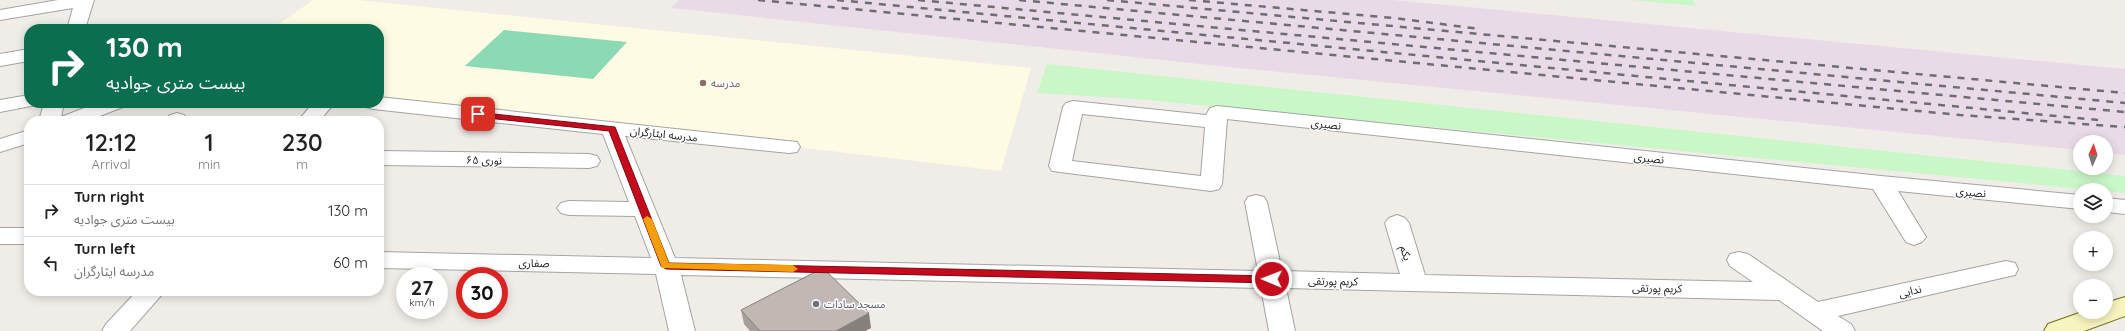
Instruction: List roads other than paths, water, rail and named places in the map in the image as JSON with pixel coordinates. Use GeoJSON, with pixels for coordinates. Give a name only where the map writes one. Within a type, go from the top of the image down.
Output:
{"type":"FeatureCollection","features":[{"type":"Feature","properties":{"kind":"main road"},"geometry":{"type":"LineString","coordinates":[[2057,331],[2125,306]]}},
{"type":"Feature","properties":{"kind":"street"},"geometry":{"type":"LineString","coordinates":[[0,15],[85,0],[78,24]]}},
{"type":"Feature","properties":{"kind":"street"},"geometry":{"type":"LineString","coordinates":[[0,60],[24,56]]}},
{"type":"Feature","properties":{"kind":"street"},"geometry":{"type":"LineString","coordinates":[[0,106],[24,102]]}},
{"type":"Feature","properties":{"kind":"street","name":"مدرسه ایثارگران"},"geometry":{"type":"LineString","coordinates":[[384,104],[789,147]]}},
{"type":"Feature","properties":{"kind":"street","name":"نصیری"},"geometry":{"type":"LineString","coordinates":[[1217,117],[1211,184],[1060,166],[1073,107],[1217,117],[2073,201]]}},
{"type":"Feature","properties":{"kind":"street"},"geometry":{"type":"LineString","coordinates":[[81,116],[103,108]]}},
{"type":"Feature","properties":{"kind":"street"},"geometry":{"type":"LineString","coordinates":[[612,129],[666,266],[682,331]]}},
{"type":"Feature","properties":{"kind":"street"},"geometry":{"type":"LineString","coordinates":[[0,146],[24,138]]}},
{"type":"Feature","properties":{"kind":"street","name":"نوری ۶۵"},"geometry":{"type":"LineString","coordinates":[[384,158],[589,161]]}},
{"type":"Feature","properties":{"kind":"street"},"geometry":{"type":"LineString","coordinates":[[1881,183],[1914,237]]}},
{"type":"Feature","properties":{"kind":"street"},"geometry":{"type":"LineString","coordinates":[[1256,202],[1282,331]]}},
{"type":"Feature","properties":{"kind":"street"},"geometry":{"type":"LineString","coordinates":[[2113,206],[2125,207]]}},
{"type":"Feature","properties":{"kind":"street"},"geometry":{"type":"LineString","coordinates":[[569,208],[643,208]]}},
{"type":"Feature","properties":{"kind":"street","name":"یکم"},"geometry":{"type":"LineString","coordinates":[[1397,224],[1415,283]]}},
{"type":"Feature","properties":{"kind":"street"},"geometry":{"type":"LineString","coordinates":[[0,236],[24,236]]}},
{"type":"Feature","properties":{"kind":"street","name":"صفاری"},"geometry":{"type":"LineString","coordinates":[[384,260],[666,266]]}},
{"type":"Feature","properties":{"kind":"street"},"geometry":{"type":"LineString","coordinates":[[1739,260],[1842,331]]}},
{"type":"Feature","properties":{"kind":"street","name":"کریم پورتقی"},"geometry":{"type":"LineString","coordinates":[[666,266],[1784,291]]}},
{"type":"Feature","properties":{"kind":"street","name":"ندایی"},"geometry":{"type":"LineString","coordinates":[[1814,312],[2006,269]]}},
{"type":"Feature","properties":{"kind":"street"},"geometry":{"type":"LineString","coordinates":[[115,331],[147,296]]}},
{"type":"Feature","properties":{"kind":"railway"},"geometry":{"type":"LineString","coordinates":[[758,0],[1960,115],[2125,127]]}},
{"type":"Feature","properties":{"kind":"railway"},"geometry":{"type":"LineString","coordinates":[[837,0],[2098,120]]}},
{"type":"Feature","properties":{"kind":"railway"},"geometry":{"type":"LineString","coordinates":[[918,0],[2125,112]]}},
{"type":"Feature","properties":{"kind":"railway"},"geometry":{"type":"LineString","coordinates":[[1019,0],[2125,103]]}},
{"type":"Feature","properties":{"kind":"railway"},"geometry":{"type":"LineString","coordinates":[[1107,0],[2125,93]]}},
{"type":"Feature","properties":{"kind":"railway"},"geometry":{"type":"LineString","coordinates":[[1189,0],[1394,18],[1480,29]]}},
{"type":"Feature","properties":{"kind":"place","name":"مدرسه"},"geometry":{"type":"Point","coordinates":[703,83]}},
{"type":"Feature","properties":{"kind":"place","name":"مسجد سادات"},"geometry":{"type":"Point","coordinates":[816,304]}}]}
